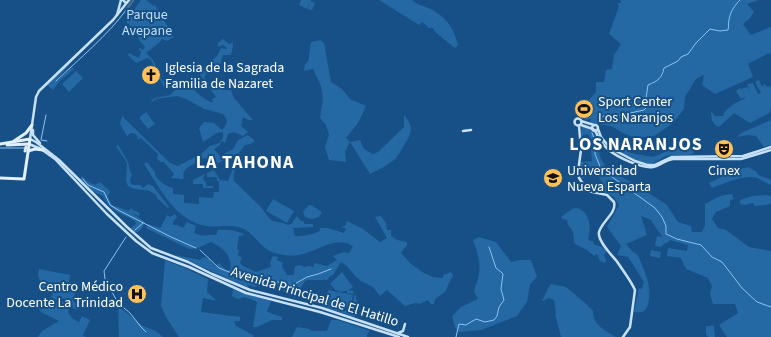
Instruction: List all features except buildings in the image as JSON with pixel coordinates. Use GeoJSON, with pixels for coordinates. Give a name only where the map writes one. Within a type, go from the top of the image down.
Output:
{"type":"FeatureCollection","features":[{"type":"Feature","properties":{"kind":"main road"},"geometry":{"type":"LineString","coordinates":[[117,16],[122,0],[126,3]]}},
{"type":"Feature","properties":{"kind":"main road"},"geometry":{"type":"LineString","coordinates":[[0,177],[24,178],[26,150],[30,139],[36,97],[39,91],[117,16],[128,0]]}},
{"type":"Feature","properties":{"kind":"main road"},"geometry":{"type":"LineString","coordinates":[[580,124],[594,125],[592,127],[610,151],[646,168],[654,167],[666,160],[673,159],[744,159],[771,149]]}},
{"type":"Feature","properties":{"kind":"main road"},"geometry":{"type":"LineString","coordinates":[[580,124],[595,129]]}},
{"type":"Feature","properties":{"kind":"main road"},"geometry":{"type":"LineString","coordinates":[[580,124],[581,150],[578,176],[588,191],[607,195],[614,202],[615,207],[600,229],[599,235],[607,250],[619,264],[635,290],[630,327],[623,337]]}},
{"type":"Feature","properties":{"kind":"main road"},"geometry":{"type":"LineString","coordinates":[[11,142],[24,134],[32,125]]}},
{"type":"Feature","properties":{"kind":"main road"},"geometry":{"type":"LineString","coordinates":[[32,125],[33,135],[41,145]]}},
{"type":"Feature","properties":{"kind":"main road"},"geometry":{"type":"LineString","coordinates":[[463,131],[471,130]]}},
{"type":"Feature","properties":{"kind":"main road"},"geometry":{"type":"LineString","coordinates":[[0,144],[30,139]]}},
{"type":"Feature","properties":{"kind":"main road","name":"Avenida Principal de El Hatillo"},"geometry":{"type":"LineString","coordinates":[[30,139],[41,145],[59,160],[127,228],[151,248],[188,262],[250,290],[322,308],[408,337]]}},
{"type":"Feature","properties":{"kind":"main road"},"geometry":{"type":"LineString","coordinates":[[0,144],[41,145]]}},
{"type":"Feature","properties":{"kind":"main road","name":"Avenida Principal de El Hatillo"},"geometry":{"type":"LineString","coordinates":[[29,144],[43,150],[58,162],[107,214],[136,241],[152,253],[189,267],[246,293],[320,312],[399,337]]}},
{"type":"Feature","properties":{"kind":"main road"},"geometry":{"type":"LineString","coordinates":[[22,145],[26,150]]}},
{"type":"Feature","properties":{"kind":"main road"},"geometry":{"type":"LineString","coordinates":[[26,150],[43,150]]}},
{"type":"Feature","properties":{"kind":"main road"},"geometry":{"type":"LineString","coordinates":[[397,333],[403,331],[405,324]]}},
{"type":"Feature","properties":{"kind":"green space","name":"Parque Avepane"},"geometry":{"type":"Polygon","coordinates":[[[141,0],[146,0],[154,6],[155,5],[174,37],[167,41],[162,39],[146,53],[153,60],[162,80],[166,83],[189,83],[201,96],[213,102],[212,99],[216,97],[199,73],[217,56],[221,48],[227,49],[223,45],[218,47],[218,43],[223,39],[229,44],[232,43],[232,39],[233,46],[231,55],[223,55],[220,65],[218,67],[212,67],[204,77],[209,83],[213,83],[217,88],[225,87],[225,90],[231,90],[234,98],[253,120],[248,120],[243,117],[241,126],[248,132],[243,136],[234,132],[228,134],[225,143],[222,141],[220,145],[214,149],[220,156],[233,149],[238,140],[248,135],[255,141],[251,144],[245,145],[239,153],[210,167],[206,158],[199,159],[200,161],[185,170],[183,175],[184,179],[171,178],[174,174],[164,162],[157,159],[158,154],[141,138],[138,139],[135,134],[131,133],[127,136],[120,124],[122,116],[170,163],[178,166],[201,154],[210,146],[219,143],[223,138],[223,132],[217,133],[203,142],[199,128],[204,122],[214,123],[222,130],[227,120],[223,114],[204,109],[186,99],[177,96],[151,101],[155,98],[170,95],[175,90],[169,87],[164,88],[151,60],[148,58],[136,63],[128,55],[129,53],[139,58],[141,52],[139,48],[143,50],[145,47],[139,40],[136,31],[126,22],[141,0]]]}},
{"type":"Feature","properties":{"kind":"green space"},"geometry":{"type":"Polygon","coordinates":[[[301,0],[311,0],[310,1],[315,3],[312,10],[308,9],[310,2],[307,9],[299,5],[301,0]]]}},
{"type":"Feature","properties":{"kind":"green space"},"geometry":{"type":"Polygon","coordinates":[[[379,0],[412,0],[432,10],[443,17],[450,26],[458,45],[455,48],[435,32],[433,28],[429,28],[422,22],[419,25],[379,0]]]}},
{"type":"Feature","properties":{"kind":"green space"},"geometry":{"type":"Polygon","coordinates":[[[620,0],[759,0],[747,4],[754,12],[743,24],[751,35],[771,27],[771,55],[769,53],[748,64],[753,77],[715,94],[702,85],[704,75],[696,79],[685,97],[684,109],[672,124],[654,136],[636,138],[611,126],[592,123],[590,122],[591,119],[585,120],[579,113],[578,103],[588,101],[596,92],[596,82],[604,82],[606,70],[612,69],[614,55],[621,44],[609,34],[619,6],[617,3],[621,3],[620,0]]]}},
{"type":"Feature","properties":{"kind":"green space"},"geometry":{"type":"Polygon","coordinates":[[[320,40],[324,43],[331,82],[342,89],[350,99],[366,106],[358,123],[346,138],[350,142],[345,152],[346,162],[329,160],[325,147],[329,135],[326,125],[320,118],[323,99],[321,86],[313,69],[304,71],[305,64],[308,62],[311,42],[320,40]]]}},
{"type":"Feature","properties":{"kind":"green space"},"geometry":{"type":"Polygon","coordinates":[[[68,64],[69,65],[56,80],[57,81],[72,67],[74,69],[59,82],[53,90],[47,85],[68,64]]]}},
{"type":"Feature","properties":{"kind":"green space"},"geometry":{"type":"Polygon","coordinates":[[[76,71],[83,78],[69,92],[62,84],[76,71]]]}},
{"type":"Feature","properties":{"kind":"green space"},"geometry":{"type":"Polygon","coordinates":[[[759,80],[762,87],[764,84],[768,87],[771,86],[771,110],[769,113],[750,123],[734,113],[719,127],[713,123],[711,111],[715,116],[723,116],[729,108],[745,97],[741,89],[747,87],[750,93],[747,84],[753,83],[758,94],[761,93],[755,82],[759,80]]]}},
{"type":"Feature","properties":{"kind":"green space"},"geometry":{"type":"Polygon","coordinates":[[[740,88],[745,97],[741,99],[736,91],[740,88]]]}},
{"type":"Feature","properties":{"kind":"green space"},"geometry":{"type":"Polygon","coordinates":[[[146,112],[155,124],[148,129],[140,119],[140,117],[146,112]]]}},
{"type":"Feature","properties":{"kind":"green space"},"geometry":{"type":"Polygon","coordinates":[[[404,115],[410,124],[411,128],[409,136],[397,157],[386,166],[370,174],[350,142],[360,140],[364,149],[373,154],[378,152],[404,127],[404,115]]]}},
{"type":"Feature","properties":{"kind":"green space"},"geometry":{"type":"Polygon","coordinates":[[[771,120],[771,145],[764,147],[756,136],[748,135],[737,137],[741,133],[771,120]]]}},
{"type":"Feature","properties":{"kind":"green space"},"geometry":{"type":"Polygon","coordinates":[[[582,126],[592,131],[601,144],[600,155],[601,160],[605,165],[604,167],[638,186],[667,205],[678,222],[691,226],[692,232],[702,232],[705,225],[705,204],[720,196],[732,194],[734,199],[730,200],[730,206],[716,212],[712,219],[718,228],[726,230],[749,247],[771,251],[771,337],[727,337],[719,325],[738,313],[735,304],[713,304],[710,294],[712,286],[708,278],[686,269],[681,258],[667,256],[668,248],[687,251],[688,245],[670,240],[661,247],[655,246],[657,236],[663,237],[651,220],[641,216],[647,235],[626,244],[638,255],[649,285],[649,297],[645,310],[641,312],[634,312],[639,288],[642,289],[644,282],[628,257],[617,255],[621,246],[607,227],[619,205],[614,197],[603,191],[604,187],[597,173],[582,179],[579,174],[580,162],[592,161],[590,139],[588,134],[581,136],[582,126]]]}},
{"type":"Feature","properties":{"kind":"green space"},"geometry":{"type":"Polygon","coordinates":[[[611,142],[631,153],[653,157],[677,147],[696,146],[694,153],[667,156],[650,164],[646,164],[635,160],[610,146],[611,142]]]}},
{"type":"Feature","properties":{"kind":"green space"},"geometry":{"type":"Polygon","coordinates":[[[118,145],[128,162],[132,175],[130,180],[131,184],[140,185],[143,188],[148,184],[153,186],[169,207],[168,208],[152,192],[135,189],[128,186],[126,181],[127,163],[116,146],[118,145]]]}},
{"type":"Feature","properties":{"kind":"green space"},"geometry":{"type":"Polygon","coordinates":[[[239,158],[234,175],[234,181],[261,207],[269,218],[273,221],[288,225],[291,224],[297,216],[304,222],[304,224],[313,224],[313,227],[293,228],[295,236],[314,233],[320,231],[320,228],[328,228],[344,233],[346,229],[342,227],[345,226],[347,221],[363,229],[380,242],[387,238],[375,217],[381,216],[386,223],[387,230],[391,230],[391,236],[397,240],[407,242],[407,245],[401,253],[411,264],[433,277],[443,278],[443,275],[451,272],[453,275],[445,292],[435,299],[434,304],[431,304],[428,300],[420,304],[415,303],[405,306],[387,290],[380,296],[373,287],[361,281],[347,266],[341,262],[333,275],[327,280],[305,281],[295,298],[281,289],[270,285],[265,284],[254,287],[250,285],[247,287],[175,255],[200,260],[203,257],[209,259],[215,266],[219,263],[227,271],[231,269],[226,252],[211,242],[198,248],[189,249],[146,228],[148,224],[160,228],[167,215],[170,217],[175,214],[177,217],[173,222],[173,225],[183,228],[187,222],[196,226],[194,233],[204,236],[216,235],[218,230],[232,230],[243,233],[246,235],[239,236],[237,249],[239,250],[238,256],[242,257],[240,263],[256,272],[271,267],[270,262],[273,256],[278,257],[277,260],[283,263],[282,267],[287,275],[294,275],[295,266],[301,265],[304,267],[314,267],[314,263],[327,266],[337,260],[333,256],[343,252],[349,253],[353,246],[339,242],[299,255],[290,256],[267,249],[246,230],[241,228],[231,226],[207,226],[196,223],[177,211],[162,193],[144,164],[147,162],[159,180],[165,185],[173,188],[173,194],[184,195],[184,203],[199,204],[199,197],[213,198],[214,192],[219,191],[219,181],[217,181],[217,177],[207,177],[207,173],[214,170],[220,180],[228,181],[234,166],[234,160],[239,158]]]}},
{"type":"Feature","properties":{"kind":"green space"},"geometry":{"type":"Polygon","coordinates":[[[748,167],[757,172],[758,175],[771,180],[771,185],[752,177],[734,180],[712,188],[709,183],[733,171],[748,167]]]}},
{"type":"Feature","properties":{"kind":"green space"},"geometry":{"type":"Polygon","coordinates":[[[205,174],[203,180],[206,182],[206,186],[213,186],[213,188],[203,188],[203,184],[193,184],[193,180],[205,174]]]}},
{"type":"Feature","properties":{"kind":"green space"},"geometry":{"type":"Polygon","coordinates":[[[82,176],[88,182],[95,185],[100,182],[110,191],[108,197],[112,205],[129,211],[131,208],[133,212],[134,210],[140,213],[139,216],[132,213],[145,222],[142,228],[138,232],[134,232],[131,228],[136,224],[135,221],[113,209],[102,195],[99,195],[93,191],[80,179],[82,176]]]}},
{"type":"Feature","properties":{"kind":"green space"},"geometry":{"type":"Polygon","coordinates":[[[752,196],[771,196],[771,204],[755,206],[753,203],[745,205],[740,204],[740,200],[752,196]]]}},
{"type":"Feature","properties":{"kind":"green space"},"geometry":{"type":"Polygon","coordinates":[[[273,199],[294,211],[287,223],[266,211],[273,199]]]}},
{"type":"Feature","properties":{"kind":"green space"},"geometry":{"type":"Polygon","coordinates":[[[309,205],[322,212],[319,217],[312,219],[305,217],[303,212],[309,205]]]}},
{"type":"Feature","properties":{"kind":"green space"},"geometry":{"type":"Polygon","coordinates":[[[576,208],[585,213],[589,221],[590,230],[588,240],[594,242],[593,244],[602,247],[607,251],[604,255],[606,260],[605,263],[600,261],[597,254],[594,256],[587,250],[575,244],[573,232],[568,225],[567,220],[561,217],[572,209],[576,208]]]}},
{"type":"Feature","properties":{"kind":"green space"},"geometry":{"type":"Polygon","coordinates":[[[479,237],[496,242],[511,262],[531,260],[537,277],[530,284],[527,302],[517,316],[481,330],[459,332],[455,327],[452,316],[461,307],[478,299],[474,291],[480,266],[473,240],[479,237]]]}},
{"type":"Feature","properties":{"kind":"green space"},"geometry":{"type":"Polygon","coordinates":[[[651,250],[661,252],[660,258],[650,256],[651,250]]]}},
{"type":"Feature","properties":{"kind":"green space"},"geometry":{"type":"Polygon","coordinates":[[[165,260],[208,279],[207,292],[217,301],[203,298],[201,312],[240,317],[240,321],[234,321],[236,326],[253,335],[253,337],[179,337],[161,306],[165,260]]]}},
{"type":"Feature","properties":{"kind":"green space"},"geometry":{"type":"Polygon","coordinates":[[[39,269],[70,275],[69,284],[75,293],[73,301],[79,307],[77,310],[70,306],[68,312],[72,318],[79,322],[82,316],[90,320],[83,335],[85,337],[38,337],[42,331],[59,321],[41,312],[37,304],[38,302],[72,302],[61,298],[60,301],[51,298],[53,293],[45,289],[43,292],[38,275],[39,269]]]}},
{"type":"Feature","properties":{"kind":"green space"},"geometry":{"type":"Polygon","coordinates":[[[342,272],[353,287],[348,290],[354,291],[353,294],[347,293],[347,290],[342,292],[337,291],[330,284],[342,272]]]}},
{"type":"Feature","properties":{"kind":"green space"},"geometry":{"type":"Polygon","coordinates":[[[551,284],[566,287],[593,311],[595,320],[600,327],[616,337],[561,337],[555,314],[554,300],[549,298],[543,301],[542,300],[551,284]]]}},
{"type":"Feature","properties":{"kind":"green space"},"geometry":{"type":"Polygon","coordinates":[[[233,289],[271,301],[267,311],[282,317],[282,320],[272,320],[257,327],[253,327],[257,302],[244,297],[238,299],[232,296],[233,289]]]}},
{"type":"Feature","properties":{"kind":"green space"},"geometry":{"type":"Polygon","coordinates":[[[328,290],[353,295],[350,309],[343,307],[344,310],[351,312],[355,293],[357,308],[355,317],[322,306],[323,303],[325,304],[328,290]]]}},
{"type":"Feature","properties":{"kind":"green space"},"geometry":{"type":"Polygon","coordinates":[[[118,306],[143,326],[156,331],[163,337],[119,337],[118,306]]]}},
{"type":"Feature","properties":{"kind":"green space"},"geometry":{"type":"Polygon","coordinates":[[[331,320],[338,320],[370,331],[367,334],[367,337],[292,337],[297,327],[312,331],[327,331],[331,320]]]}},
{"type":"Feature","properties":{"kind":"green space"},"geometry":{"type":"Polygon","coordinates":[[[706,326],[714,326],[715,337],[708,337],[706,334],[706,326]]]}},
{"type":"Feature","properties":{"kind":"waterway"},"geometry":{"type":"LineString","coordinates":[[127,9],[133,0]]}},
{"type":"Feature","properties":{"kind":"waterway"},"geometry":{"type":"LineString","coordinates":[[598,118],[607,115],[616,116],[644,110],[646,108],[645,104],[648,85],[659,79],[664,68],[688,54],[696,43],[710,29],[720,31],[728,30],[730,14],[740,0]]}},
{"type":"Feature","properties":{"kind":"waterway"},"geometry":{"type":"LineString","coordinates":[[56,81],[102,38],[127,9]]}},
{"type":"Feature","properties":{"kind":"waterway"},"geometry":{"type":"LineString","coordinates":[[46,115],[41,140],[47,141]]}},
{"type":"Feature","properties":{"kind":"waterway"},"geometry":{"type":"LineString","coordinates":[[592,133],[595,140],[595,154],[601,169],[655,208],[662,217],[666,226],[666,234],[677,239],[701,245],[712,257],[722,262],[742,288],[757,302],[771,307]]}},
{"type":"Feature","properties":{"kind":"waterway"},"geometry":{"type":"LineString","coordinates":[[0,148],[24,148]]}},
{"type":"Feature","properties":{"kind":"waterway"},"geometry":{"type":"LineString","coordinates":[[83,179],[88,185],[104,192],[110,205],[171,237],[196,248]]}},
{"type":"Feature","properties":{"kind":"waterway"},"geometry":{"type":"LineString","coordinates":[[135,230],[143,223]]}},
{"type":"Feature","properties":{"kind":"waterway"},"geometry":{"type":"LineString","coordinates":[[126,237],[104,271],[105,279],[118,303],[130,313],[146,332]]}},
{"type":"Feature","properties":{"kind":"waterway"},"geometry":{"type":"LineString","coordinates":[[456,337],[459,324],[466,325],[476,319],[485,322],[494,320],[497,316],[499,307],[504,300],[501,289],[503,274],[496,268],[489,247]]}},
{"type":"Feature","properties":{"kind":"waterway"},"geometry":{"type":"LineString","coordinates":[[200,250],[219,268],[234,274],[246,278],[293,285],[307,277],[331,269]]}},
{"type":"Feature","properties":{"kind":"place","name":"Iglesia de la Sagrada Familia de Nazaret"},"geometry":{"type":"Point","coordinates":[151,75]}},
{"type":"Feature","properties":{"kind":"place","name":"Sport Center Los Naranjos"},"geometry":{"type":"Point","coordinates":[584,109]}},
{"type":"Feature","properties":{"kind":"place","name":"Cinex"},"geometry":{"type":"Point","coordinates":[724,149]}},
{"type":"Feature","properties":{"kind":"place","name":"Universidad Nueva Esparta"},"geometry":{"type":"Point","coordinates":[553,178]}},
{"type":"Feature","properties":{"kind":"place","name":"Centro Médico Docente La Trinidad"},"geometry":{"type":"Point","coordinates":[137,294]}},
{"type":"Feature","properties":{"kind":"district","name":"LOS NARANJOS"},"geometry":{"type":"Point","coordinates":[636,144]}},
{"type":"Feature","properties":{"kind":"district","name":"LA TAHONA"},"geometry":{"type":"Point","coordinates":[245,162]}}]}
